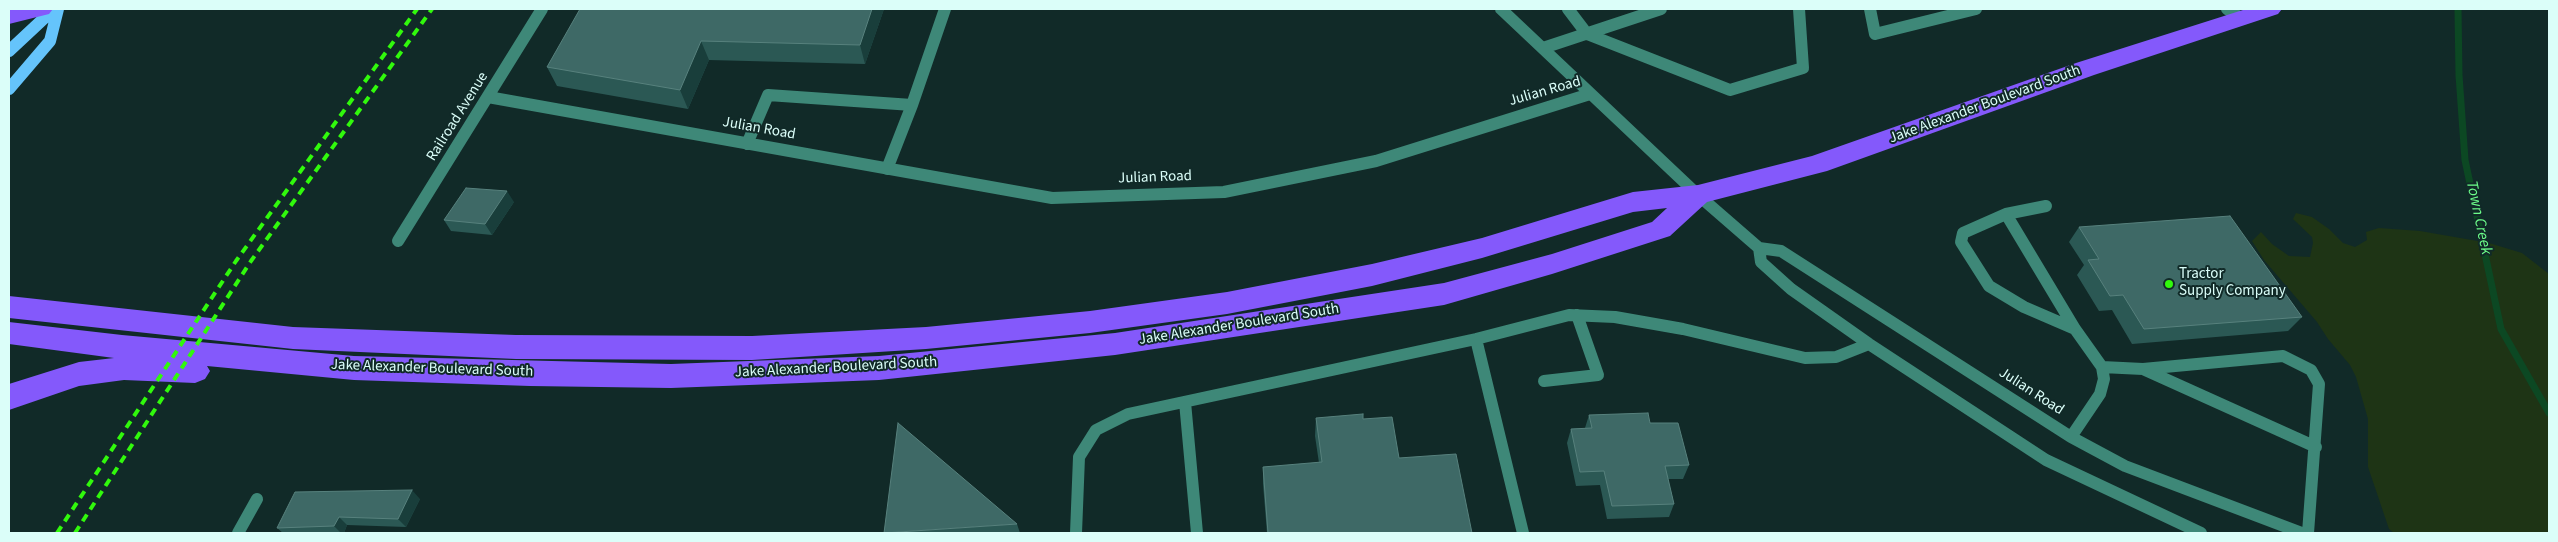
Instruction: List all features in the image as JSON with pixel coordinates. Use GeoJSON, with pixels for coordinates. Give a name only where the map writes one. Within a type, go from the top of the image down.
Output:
{"type":"FeatureCollection","features":[{"type":"Feature","properties":{"kind":"highway"},"geometry":{"type":"LineString","coordinates":[[9,16],[41,9]]}},
{"type":"Feature","properties":{"kind":"highway","name":"Jake Alexander Boulevard South"},"geometry":{"type":"LineString","coordinates":[[9,307],[293,338],[516,348],[752,348],[926,338],[1090,322],[1237,301],[1372,275],[1482,248],[1633,202],[1698,195],[1818,164],[2068,75],[2233,13],[2270,9]]}},
{"type":"Feature","properties":{"kind":"highway","name":"Jake Alexander Boulevard South"},"geometry":{"type":"LineString","coordinates":[[9,333],[122,347],[354,368],[530,374],[671,376],[879,368],[1115,344],[1444,294],[1552,264],[1661,229],[1698,195]]}},
{"type":"Feature","properties":{"kind":"highway"},"geometry":{"type":"LineString","coordinates":[[9,398],[23,391],[79,374],[124,368],[346,379],[530,374]]}},
{"type":"Feature","properties":{"kind":"main road"},"geometry":{"type":"LineString","coordinates":[[9,51],[56,9]]}},
{"type":"Feature","properties":{"kind":"main road"},"geometry":{"type":"LineString","coordinates":[[9,89],[50,40],[56,9]]}},
{"type":"Feature","properties":{"kind":"street","name":"Railroad Avenue"},"geometry":{"type":"LineString","coordinates":[[398,241],[542,9]]}},
{"type":"Feature","properties":{"kind":"street"},"geometry":{"type":"LineString","coordinates":[[887,169],[912,105],[944,9]]}},
{"type":"Feature","properties":{"kind":"street"},"geometry":{"type":"LineString","coordinates":[[1501,9],[1590,94]]}},
{"type":"Feature","properties":{"kind":"street"},"geometry":{"type":"LineString","coordinates":[[1568,9],[1587,34],[1730,90],[1803,68],[1799,9]]}},
{"type":"Feature","properties":{"kind":"street"},"geometry":{"type":"LineString","coordinates":[[1542,48],[1661,9]]}},
{"type":"Feature","properties":{"kind":"street"},"geometry":{"type":"LineString","coordinates":[[1870,9],[1875,34],[1976,9]]}},
{"type":"Feature","properties":{"kind":"street","name":"Julian Road"},"geometry":{"type":"LineString","coordinates":[[488,97],[1052,198],[1224,192],[1376,160],[1590,94],[1698,195],[1760,248],[1781,250],[2071,437],[2125,466],[2302,533]]}},
{"type":"Feature","properties":{"kind":"street"},"geometry":{"type":"LineString","coordinates":[[747,144],[768,95],[912,105]]}},
{"type":"Feature","properties":{"kind":"street"},"geometry":{"type":"LineString","coordinates":[[2046,206],[2006,214],[1963,232],[1961,242],[1989,286],[2024,307],[2075,329]]}},
{"type":"Feature","properties":{"kind":"street"},"geometry":{"type":"LineString","coordinates":[[2006,214],[2075,329],[2102,368],[2104,379],[2100,394],[2071,437]]}},
{"type":"Feature","properties":{"kind":"street","name":"Julian Road"},"geometry":{"type":"LineString","coordinates":[[1760,248],[1761,262],[1791,289],[1869,344],[2046,460],[2201,533]]}},
{"type":"Feature","properties":{"kind":"street"},"geometry":{"type":"LineString","coordinates":[[1076,533],[1079,457],[1096,430],[1128,414],[1476,339],[1569,315],[1615,317],[1683,328],[1805,358],[1836,357],[1869,344]]}},
{"type":"Feature","properties":{"kind":"street"},"geometry":{"type":"LineString","coordinates":[[1544,381],[1598,375],[1577,316]]}},
{"type":"Feature","properties":{"kind":"street"},"geometry":{"type":"LineString","coordinates":[[1476,339],[1523,533]]}},
{"type":"Feature","properties":{"kind":"street"},"geometry":{"type":"LineString","coordinates":[[2102,368],[2143,369],[2283,356],[2299,362],[2311,370],[2319,384],[2316,447],[2308,533]]}},
{"type":"Feature","properties":{"kind":"street"},"geometry":{"type":"LineString","coordinates":[[2143,369],[2316,447]]}},
{"type":"Feature","properties":{"kind":"street"},"geometry":{"type":"LineString","coordinates":[[1185,402],[1197,533]]}},
{"type":"Feature","properties":{"kind":"street"},"geometry":{"type":"LineString","coordinates":[[238,533],[257,499]]}},
{"type":"Feature","properties":{"kind":"green space"},"geometry":{"type":"Polygon","coordinates":[[[2296,213],[2312,217],[2329,229],[2343,243],[2355,247],[2367,240],[2366,232],[2379,228],[2420,231],[2489,243],[2522,253],[2549,274],[2549,533],[2394,533],[2389,529],[2368,467],[2368,419],[2356,377],[2350,365],[2328,339],[2317,322],[2264,260],[2252,241],[2261,232],[2272,244],[2289,256],[2310,257],[2313,243],[2312,237],[2293,219],[2296,213]]]}},
{"type":"Feature","properties":{"kind":"building"},"geometry":{"type":"Polygon","coordinates":[[[580,9],[872,9],[860,45],[701,41],[680,90],[547,67],[580,9]]]}},
{"type":"Feature","properties":{"kind":"building"},"geometry":{"type":"Polygon","coordinates":[[[466,188],[507,191],[485,224],[444,220],[466,188]]]}},
{"type":"Feature","properties":{"kind":"building","name":"Tractor Supply Company"},"geometry":{"type":"Polygon","coordinates":[[[2230,216],[2302,317],[2144,329],[2123,295],[2110,296],[2088,260],[2099,259],[2079,227],[2230,216]]]}},
{"type":"Feature","properties":{"kind":"building"},"geometry":{"type":"Polygon","coordinates":[[[1648,413],[1650,423],[1678,423],[1689,465],[1665,466],[1674,504],[1612,506],[1604,471],[1580,472],[1571,429],[1592,428],[1589,415],[1648,413]]]}},
{"type":"Feature","properties":{"kind":"building"},"geometry":{"type":"Polygon","coordinates":[[[1363,414],[1363,419],[1392,417],[1399,458],[1456,454],[1472,533],[1268,533],[1263,467],[1322,462],[1316,418],[1363,414]]]}},
{"type":"Feature","properties":{"kind":"building"},"geometry":{"type":"Polygon","coordinates":[[[898,423],[1017,524],[884,533],[898,423]]]}},
{"type":"Feature","properties":{"kind":"building"},"geometry":{"type":"Polygon","coordinates":[[[412,490],[398,519],[339,517],[334,526],[277,528],[295,492],[412,490]]]}},
{"type":"Feature","properties":{"kind":"waterway","name":"Town Creek"},"geometry":{"type":"LineString","coordinates":[[2458,9],[2459,75],[2465,160],[2501,329],[2549,413]]}},
{"type":"Feature","properties":{"kind":"railway"},"geometry":{"type":"LineString","coordinates":[[57,533],[236,261],[417,9]]}},
{"type":"Feature","properties":{"kind":"railway"},"geometry":{"type":"LineString","coordinates":[[75,533],[251,261],[432,9]]}},
{"type":"Feature","properties":{"kind":"place","name":"Tractor Supply Company"},"geometry":{"type":"Point","coordinates":[2169,284]}}]}
